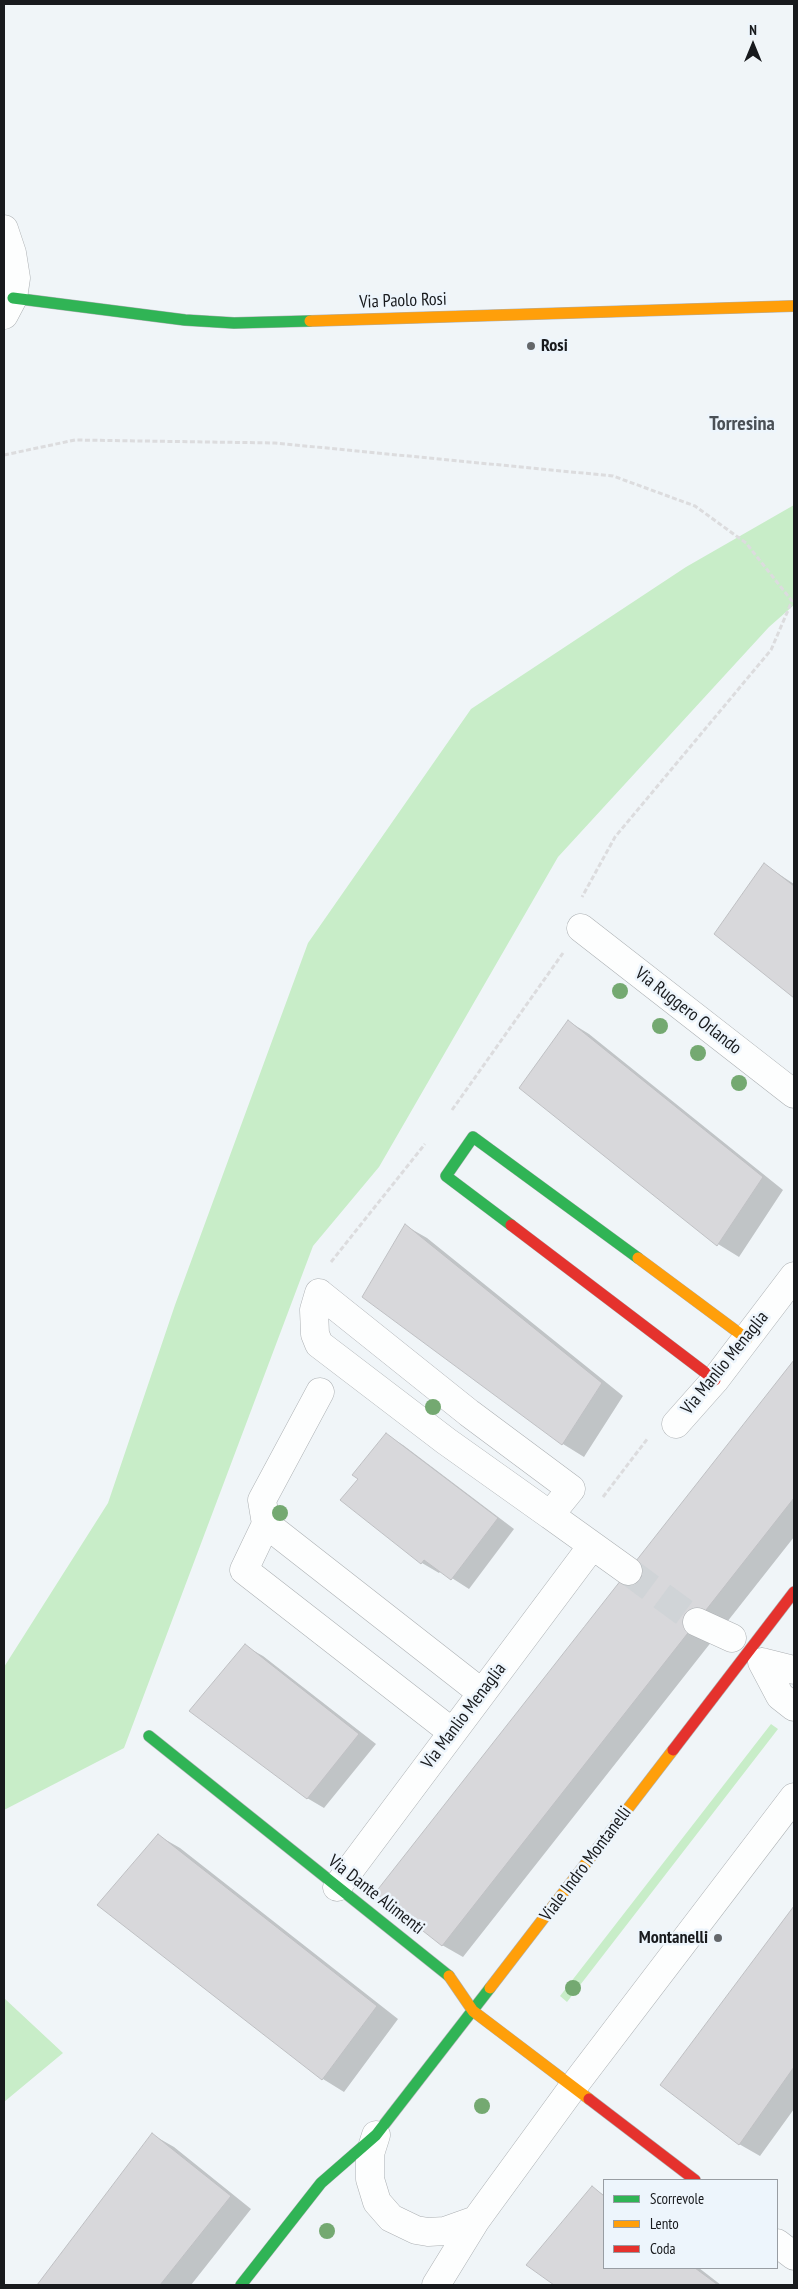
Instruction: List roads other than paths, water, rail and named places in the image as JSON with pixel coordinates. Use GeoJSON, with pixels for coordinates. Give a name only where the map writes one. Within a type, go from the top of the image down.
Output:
{"type":"FeatureCollection","features":[{"type":"Feature","properties":{"kind":"street"},"geometry":{"type":"LineString","coordinates":[[4,229],[12,254],[16,278],[8,306]]}},
{"type":"Feature","properties":{"kind":"street","name":"Via Paolo Rosi"},"geometry":{"type":"LineString","coordinates":[[8,306],[234,323],[794,306]]}},
{"type":"Feature","properties":{"kind":"street","name":"Via Ruggero Orlando"},"geometry":{"type":"LineString","coordinates":[[581,928],[794,1094]]}},
{"type":"Feature","properties":{"kind":"street"},"geometry":{"type":"LineString","coordinates":[[715,1380],[446,1176],[473,1137],[747,1340]]}},
{"type":"Feature","properties":{"kind":"street","name":"Via Manlio Menaglia"},"geometry":{"type":"LineString","coordinates":[[676,1424],[747,1340],[794,1276]]}},
{"type":"Feature","properties":{"kind":"street"},"geometry":{"type":"LineString","coordinates":[[550,1515],[571,1489],[469,1413],[319,1293],[314,1310],[315,1334],[319,1344],[446,1441],[628,1571]]}},
{"type":"Feature","properties":{"kind":"street"},"geometry":{"type":"LineString","coordinates":[[370,1383],[393,1353]]}},
{"type":"Feature","properties":{"kind":"street"},"geometry":{"type":"LineString","coordinates":[[320,1392],[262,1500],[266,1524],[244,1570],[452,1732]]}},
{"type":"Feature","properties":{"kind":"street"},"geometry":{"type":"LineString","coordinates":[[446,1441],[469,1413]]}},
{"type":"Feature","properties":{"kind":"street"},"geometry":{"type":"LineString","coordinates":[[266,1524],[482,1693]]}},
{"type":"Feature","properties":{"kind":"street","name":"Via Manlio Menaglia"},"geometry":{"type":"LineString","coordinates":[[337,1887],[482,1693],[584,1539]]}},
{"type":"Feature","properties":{"kind":"street","name":"Viale Indro Montanelli"},"geometry":{"type":"LineString","coordinates":[[241,2285],[321,2183],[376,2135],[794,1592]]}},
{"type":"Feature","properties":{"kind":"street"},"geometry":{"type":"LineString","coordinates":[[697,1622],[732,1638]]}},
{"type":"Feature","properties":{"kind":"street"},"geometry":{"type":"LineString","coordinates":[[794,1670],[762,1662],[780,1696],[794,1707]]}},
{"type":"Feature","properties":{"kind":"street","name":"Via Dante Alimenti"},"geometry":{"type":"LineString","coordinates":[[149,1736],[447,1973],[460,1989],[472,2011],[694,2179]]}},
{"type":"Feature","properties":{"kind":"street"},"geometry":{"type":"LineString","coordinates":[[436,2285],[476,2220],[573,2086],[794,1797]]}},
{"type":"Feature","properties":{"kind":"street","name":"Viale Indro Montanelli"},"geometry":{"type":"LineString","coordinates":[[376,2135],[370,2154],[370,2179],[377,2202],[391,2218],[416,2230],[428,2232],[445,2231],[476,2220]]}},
{"type":"Feature","properties":{"kind":"street"},"geometry":{"type":"LineString","coordinates":[[778,2244],[794,2256]]}},
{"type":"Feature","properties":{"kind":"tunnel"},"geometry":{"type":"LineString","coordinates":[[628,1571],[697,1622]]}},
{"type":"Feature","properties":{"kind":"place","name":"Rosi"},"geometry":{"type":"Point","coordinates":[531,346]}},
{"type":"Feature","properties":{"kind":"place","name":"Montanelli"},"geometry":{"type":"Point","coordinates":[718,1938]}},
{"type":"Feature","properties":{"kind":"district","name":"Torresina"},"geometry":{"type":"Point","coordinates":[742,424]}}]}
